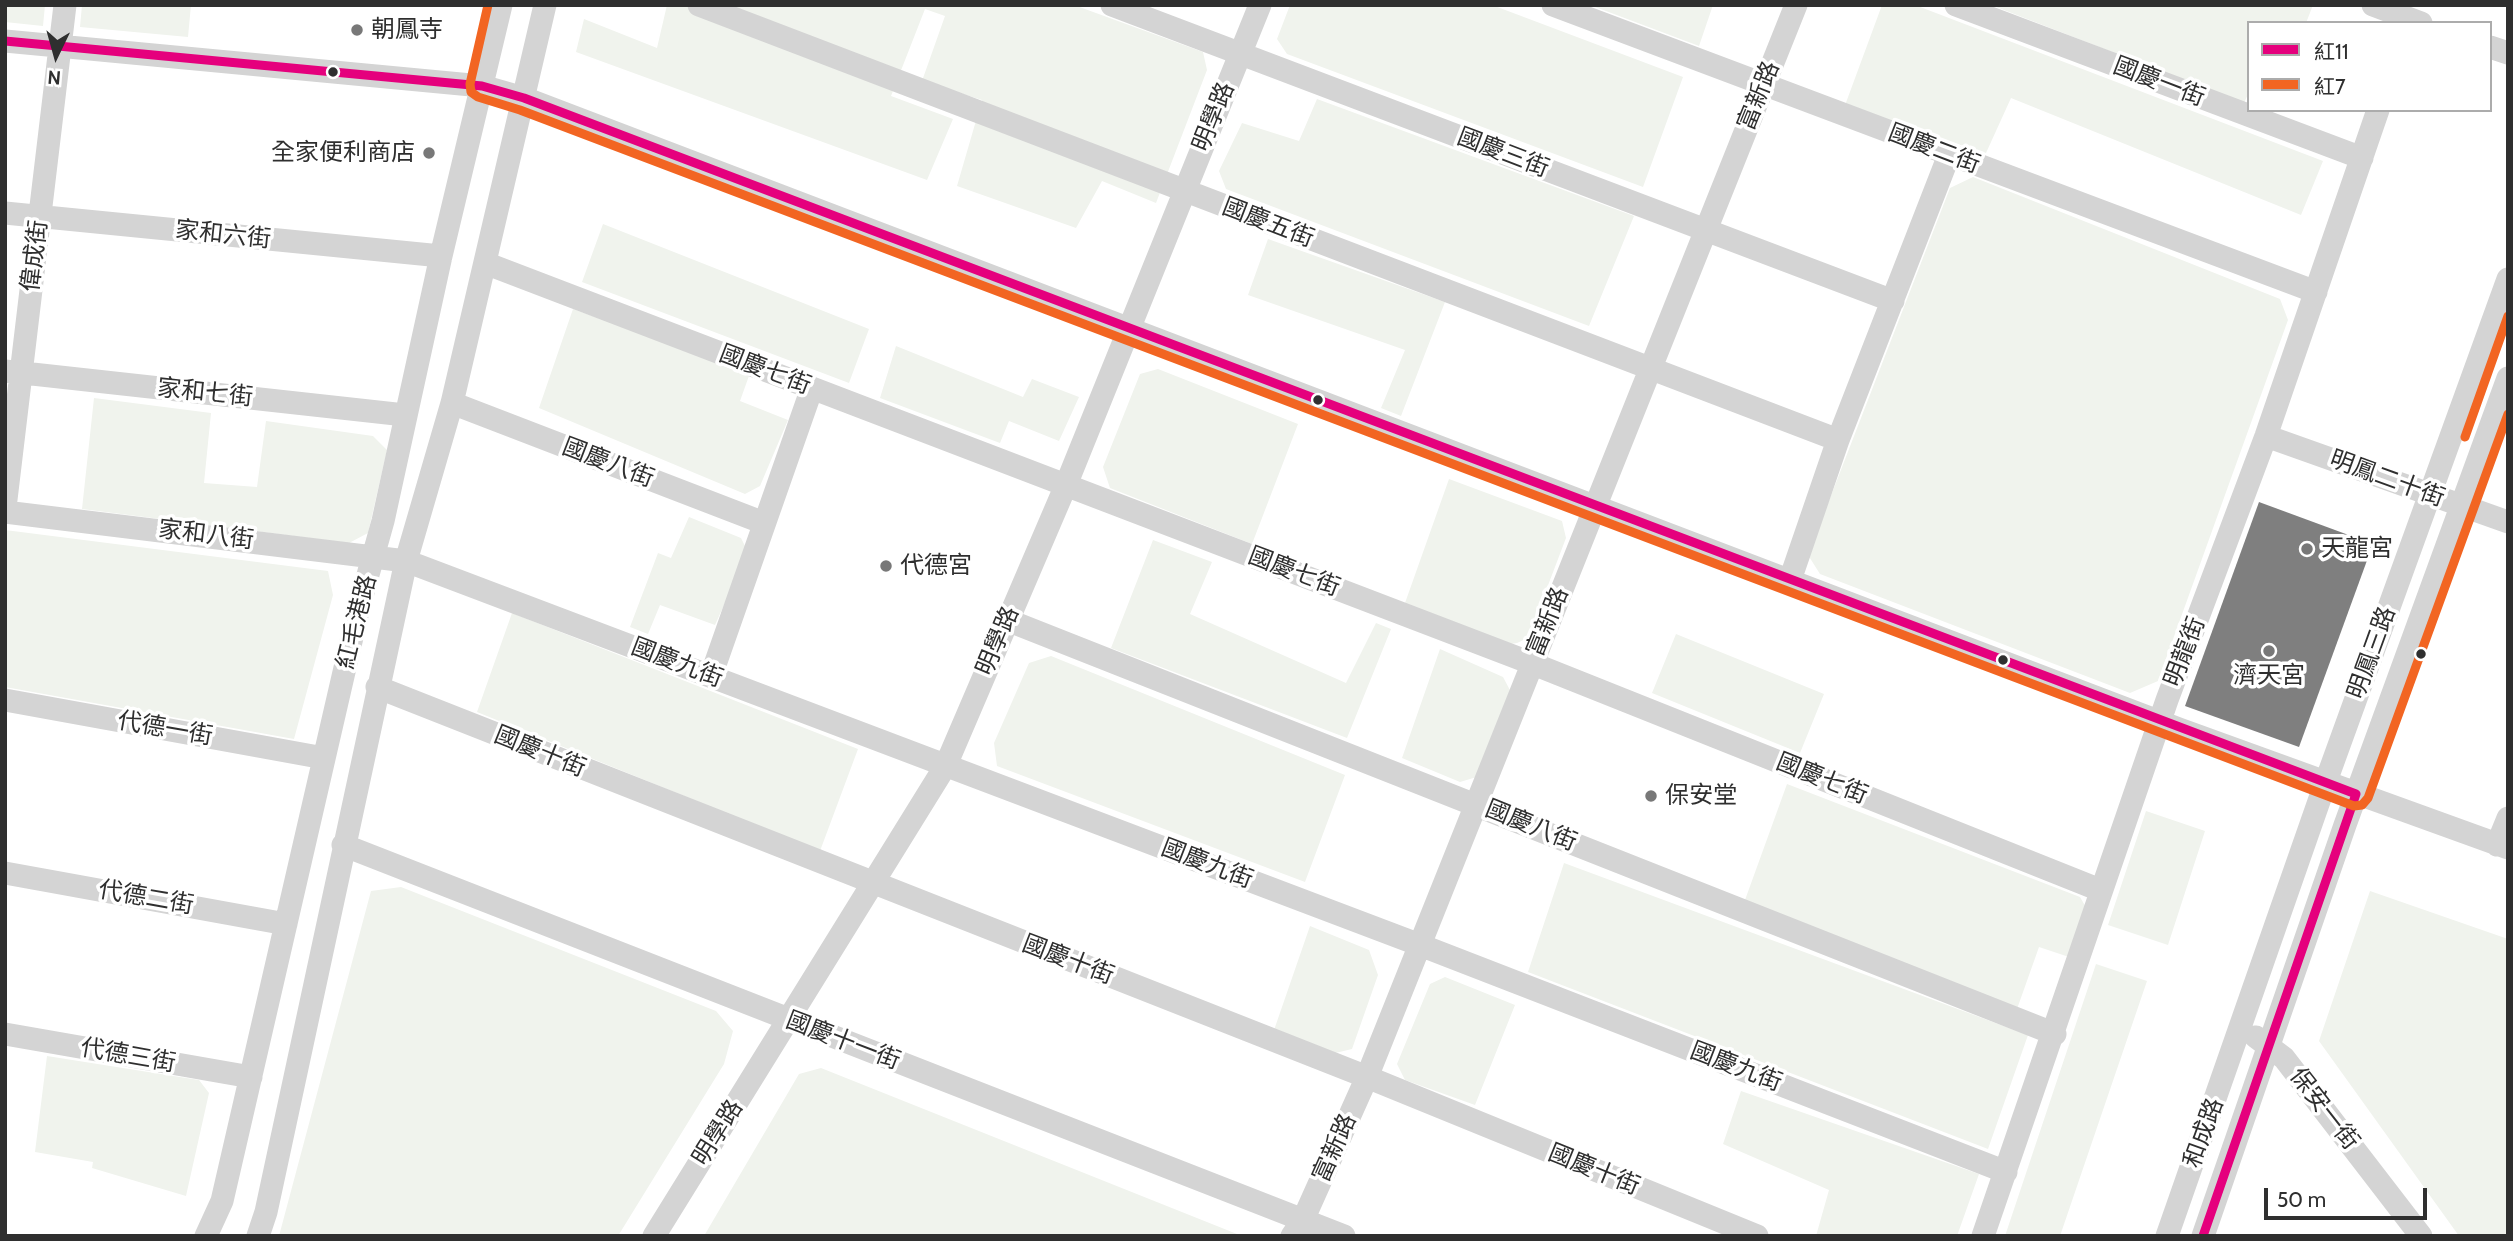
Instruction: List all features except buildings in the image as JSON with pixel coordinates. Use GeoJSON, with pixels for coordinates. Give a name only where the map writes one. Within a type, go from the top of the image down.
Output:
{"type":"FeatureCollection","features":[{"type":"Feature","properties":{"kind":"street","name":"偉成街"},"geometry":{"type":"LineString","coordinates":[[5,510],[13,372],[40,216],[65,5]]}},
{"type":"Feature","properties":{"kind":"street","name":"紅毛港路"},"geometry":{"type":"LineString","coordinates":[[205,1236],[222,1201],[500,5]]}},
{"type":"Feature","properties":{"kind":"street","name":"紅毛港路"},"geometry":{"type":"LineString","coordinates":[[258,1236],[269,1198],[406,561],[452,402],[545,5]]}},
{"type":"Feature","properties":{"kind":"street","name":"國慶五街"},"geometry":{"type":"LineString","coordinates":[[699,5],[1838,440]]}},
{"type":"Feature","properties":{"kind":"street","name":"國慶三街"},"geometry":{"type":"LineString","coordinates":[[1112,5],[1893,301]]}},
{"type":"Feature","properties":{"kind":"street","name":"明學路"},"geometry":{"type":"LineString","coordinates":[[654,1236],[946,765],[1066,485],[1260,5]]}},
{"type":"Feature","properties":{"kind":"street","name":"國慶二街"},"geometry":{"type":"LineString","coordinates":[[1553,5],[2316,292]]}},
{"type":"Feature","properties":{"kind":"street","name":"富新路"},"geometry":{"type":"LineString","coordinates":[[1298,1228],[1367,1077],[1796,5]]}},
{"type":"Feature","properties":{"kind":"street","name":"國慶一街"},"geometry":{"type":"LineString","coordinates":[[1956,5],[2362,158]]}},
{"type":"Feature","properties":{"kind":"street"},"geometry":{"type":"LineString","coordinates":[[2373,5],[2413,21]]}},
{"type":"Feature","properties":{"kind":"street"},"geometry":{"type":"LineString","coordinates":[[5,41],[482,86],[524,98],[2325,784],[2503,847],[2508,818]]}},
{"type":"Feature","properties":{"kind":"street","name":"明龍街"},"geometry":{"type":"LineString","coordinates":[[1983,1236],[2055,1034],[2100,890],[2159,722],[2266,436],[2377,112]]}},
{"type":"Feature","properties":{"kind":"street"},"geometry":{"type":"LineString","coordinates":[[1790,580],[1838,440],[1950,155]]}},
{"type":"Feature","properties":{"kind":"street","name":"家和六街"},"geometry":{"type":"LineString","coordinates":[[5,213],[441,257]]}},
{"type":"Feature","properties":{"kind":"street","name":"國慶七街"},"geometry":{"type":"LineString","coordinates":[[485,262],[1531,663],[2100,890]]}},
{"type":"Feature","properties":{"kind":"street","name":"明鳳三路"},"geometry":{"type":"LineString","coordinates":[[2241,1030],[2325,784],[2508,279]]}},
{"type":"Feature","properties":{"kind":"street","name":"家和七街"},"geometry":{"type":"LineString","coordinates":[[13,372],[405,415]]}},
{"type":"Feature","properties":{"kind":"street","name":"明鳳三路"},"geometry":{"type":"LineString","coordinates":[[2268,1043],[2508,378]]}},
{"type":"Feature","properties":{"kind":"street"},"geometry":{"type":"LineString","coordinates":[[711,677],[812,388]]}},
{"type":"Feature","properties":{"kind":"street","name":"國慶八街"},"geometry":{"type":"LineString","coordinates":[[452,402],[764,523]]}},
{"type":"Feature","properties":{"kind":"street","name":"明鳳二十街"},"geometry":{"type":"LineString","coordinates":[[2266,436],[2508,522]]}},
{"type":"Feature","properties":{"kind":"street","name":"家和八街"},"geometry":{"type":"LineString","coordinates":[[5,510],[406,561]]}},
{"type":"Feature","properties":{"kind":"street","name":"國慶九街"},"geometry":{"type":"LineString","coordinates":[[406,561],[1420,945],[2006,1172]]}},
{"type":"Feature","properties":{"kind":"street","name":"國慶八街"},"geometry":{"type":"LineString","coordinates":[[1007,620],[2055,1034]]}},
{"type":"Feature","properties":{"kind":"street","name":"國慶十街"},"geometry":{"type":"LineString","coordinates":[[377,687],[1367,1077],[1757,1236]]}},
{"type":"Feature","properties":{"kind":"street","name":"代德一街"},"geometry":{"type":"LineString","coordinates":[[5,700],[324,758]]}},
{"type":"Feature","properties":{"kind":"street","name":"國慶十一街"},"geometry":{"type":"LineString","coordinates":[[343,845],[788,1019],[1298,1228],[1344,1236]]}},
{"type":"Feature","properties":{"kind":"street","name":"代德二街"},"geometry":{"type":"LineString","coordinates":[[5,873],[286,924]]}},
{"type":"Feature","properties":{"kind":"street","name":"保安一街"},"geometry":{"type":"LineString","coordinates":[[2241,1030],[2268,1043],[2284,1058],[2421,1236]]}},
{"type":"Feature","properties":{"kind":"street","name":"和成路"},"geometry":{"type":"LineString","coordinates":[[2167,1236],[2241,1030]]}},
{"type":"Feature","properties":{"kind":"street","name":"代德三街"},"geometry":{"type":"LineString","coordinates":[[5,1034],[251,1077]]}},
{"type":"Feature","properties":{"kind":"street","name":"和成路"},"geometry":{"type":"LineString","coordinates":[[2203,1236],[2268,1043]]}},
{"type":"Feature","properties":{"kind":"shaded area"},"geometry":{"type":"Polygon","coordinates":[[[5,5],[45,5],[43,26],[5,22],[5,5]]]}},
{"type":"Feature","properties":{"kind":"shaded area"},"geometry":{"type":"Polygon","coordinates":[[[82,5],[191,5],[188,37],[80,27],[82,5]]]}},
{"type":"Feature","properties":{"kind":"shaded area"},"geometry":{"type":"Polygon","coordinates":[[[667,5],[1074,5],[1203,52],[1207,70],[1156,203],[1102,181],[1076,228],[957,186],[982,100],[922,81],[945,16],[925,9],[891,96],[953,119],[927,180],[576,52],[584,19],[657,48],[667,5]]]}},
{"type":"Feature","properties":{"kind":"shaded area"},"geometry":{"type":"Polygon","coordinates":[[[1290,5],[1492,5],[1683,77],[1643,187],[1287,54],[1277,39],[1290,5]]]}},
{"type":"Feature","properties":{"kind":"shaded area"},"geometry":{"type":"Polygon","coordinates":[[[1590,5],[1713,5],[1699,46],[1590,5]]]}},
{"type":"Feature","properties":{"kind":"shaded area"},"geometry":{"type":"Polygon","coordinates":[[[1882,5],[1915,5],[2323,161],[2301,215],[2011,98],[1986,153],[1844,108],[1882,5]]]}},
{"type":"Feature","properties":{"kind":"shaded area"},"geometry":{"type":"Polygon","coordinates":[[[1991,5],[2313,5],[2307,21],[2247,21],[2247,96],[2244,103],[1991,5]]]}},
{"type":"Feature","properties":{"kind":"shaded area"},"geometry":{"type":"Polygon","coordinates":[[[1317,99],[1634,216],[1589,326],[1226,189],[1219,171],[1242,123],[1299,141],[1317,99]]]}},
{"type":"Feature","properties":{"kind":"shaded area"},"geometry":{"type":"Polygon","coordinates":[[[1973,177],[2280,299],[2288,320],[2158,681],[2130,693],[1820,574],[1808,555],[1950,188],[1973,177]]]}},
{"type":"Feature","properties":{"kind":"shaded area"},"geometry":{"type":"Polygon","coordinates":[[[603,224],[869,329],[849,383],[582,282],[603,224]]]}},
{"type":"Feature","properties":{"kind":"shaded area"},"geometry":{"type":"Polygon","coordinates":[[[1268,239],[1445,302],[1401,416],[1381,408],[1405,350],[1248,295],[1268,239]]]}},
{"type":"Feature","properties":{"kind":"shaded area"},"geometry":{"type":"Polygon","coordinates":[[[573,309],[750,373],[740,401],[788,420],[760,486],[745,494],[539,408],[573,309]]]}},
{"type":"Feature","properties":{"kind":"shaded area"},"geometry":{"type":"Polygon","coordinates":[[[896,346],[1023,397],[1032,379],[1079,397],[1059,441],[1009,421],[1000,443],[880,398],[896,346]]]}},
{"type":"Feature","properties":{"kind":"shaded area"},"geometry":{"type":"Polygon","coordinates":[[[1158,369],[1298,424],[1252,544],[1110,488],[1103,467],[1140,374],[1158,369]]]}},
{"type":"Feature","properties":{"kind":"shaded area"},"geometry":{"type":"Polygon","coordinates":[[[94,398],[211,413],[204,483],[257,487],[266,421],[373,436],[387,450],[368,533],[349,543],[82,509],[94,398]]]}},
{"type":"Feature","properties":{"kind":"shaded area"},"geometry":{"type":"Polygon","coordinates":[[[1449,479],[1562,521],[1566,538],[1528,638],[1504,645],[1405,603],[1449,479]]]}},
{"type":"Feature","properties":{"kind":"shaded area"},"geometry":{"type":"Polygon","coordinates":[[[689,517],[741,538],[748,552],[715,625],[660,605],[648,634],[630,627],[658,553],[671,558],[689,517]]]}},
{"type":"Feature","properties":{"kind":"shaded area"},"geometry":{"type":"Polygon","coordinates":[[[5,530],[328,571],[333,595],[294,739],[5,687],[5,530]]]}},
{"type":"Feature","properties":{"kind":"shaded area"},"geometry":{"type":"Polygon","coordinates":[[[1153,540],[1212,562],[1190,614],[1346,683],[1376,623],[1391,629],[1347,738],[1111,648],[1153,540]]]}},
{"type":"Feature","properties":{"kind":"shaded area"},"geometry":{"type":"Polygon","coordinates":[[[512,613],[858,749],[820,851],[477,712],[512,613]]]}},
{"type":"Feature","properties":{"kind":"shaded area"},"geometry":{"type":"Polygon","coordinates":[[[1676,634],[1824,694],[1800,753],[1652,693],[1676,634]]]}},
{"type":"Feature","properties":{"kind":"shaded area"},"geometry":{"type":"Polygon","coordinates":[[[1440,649],[1503,677],[1511,692],[1480,776],[1460,782],[1402,758],[1440,649]]]}},
{"type":"Feature","properties":{"kind":"shaded area"},"geometry":{"type":"Polygon","coordinates":[[[1051,656],[1345,775],[1305,882],[997,766],[994,743],[1029,663],[1051,656]]]}},
{"type":"Feature","properties":{"kind":"shaded area"},"geometry":{"type":"Polygon","coordinates":[[[1787,784],[2080,897],[2087,909],[2075,959],[2039,947],[2017,1009],[1745,900],[1787,784]]]}},
{"type":"Feature","properties":{"kind":"shaded area"},"geometry":{"type":"Polygon","coordinates":[[[2146,811],[2205,831],[2168,945],[2108,925],[2146,811]]]}},
{"type":"Feature","properties":{"kind":"shaded area"},"geometry":{"type":"Polygon","coordinates":[[[1564,863],[2028,1035],[1988,1149],[1528,972],[1564,863]]]}},
{"type":"Feature","properties":{"kind":"shaded area"},"geometry":{"type":"Polygon","coordinates":[[[401,887],[716,1011],[733,1031],[724,1064],[618,1236],[279,1236],[371,891],[401,887]]]}},
{"type":"Feature","properties":{"kind":"shaded area"},"geometry":{"type":"Polygon","coordinates":[[[2370,891],[2508,939],[2508,1236],[2459,1236],[2319,1041],[2370,891]]]}},
{"type":"Feature","properties":{"kind":"shaded area"},"geometry":{"type":"Polygon","coordinates":[[[1310,926],[1369,950],[1378,975],[1352,1049],[1331,1054],[1273,1033],[1310,926]]]}},
{"type":"Feature","properties":{"kind":"shaded area"},"geometry":{"type":"Polygon","coordinates":[[[2096,964],[2147,981],[2060,1236],[2005,1236],[2096,964]]]}},
{"type":"Feature","properties":{"kind":"shaded area"},"geometry":{"type":"Polygon","coordinates":[[[1445,977],[1515,1005],[1475,1105],[1405,1080],[1397,1064],[1430,984],[1445,977]]]}},
{"type":"Feature","properties":{"kind":"shaded area"},"geometry":{"type":"Polygon","coordinates":[[[47,1056],[199,1080],[209,1093],[186,1196],[92,1168],[93,1162],[35,1152],[47,1056]]]}},
{"type":"Feature","properties":{"kind":"shaded area"},"geometry":{"type":"Polygon","coordinates":[[[821,1068],[1242,1236],[704,1236],[799,1074],[821,1068]]]}},
{"type":"Feature","properties":{"kind":"shaded area"},"geometry":{"type":"Polygon","coordinates":[[[1741,1091],[1979,1174],[1957,1236],[1816,1236],[1829,1190],[1723,1144],[1741,1091]]]}},
{"type":"Feature","properties":{"kind":"transit line","name":"紅7"},"geometry":{"type":"LineString","coordinates":[[488,5],[470,84],[471,92],[478,97],[520,110],[2354,806],[2362,805],[2368,798],[2508,414]]}},
{"type":"Feature","properties":{"kind":"transit line","name":"紅11"},"geometry":{"type":"LineString","coordinates":[[5,41],[482,86],[524,98],[2356,794],[2203,1236]]}},
{"type":"Feature","properties":{"kind":"transit line","name":"紅7"},"geometry":{"type":"LineString","coordinates":[[2465,437],[2508,316]]}},
{"type":"Feature","properties":{"kind":"place","name":"朝鳳寺"},"geometry":{"type":"Point","coordinates":[357,30]}},
{"type":"Feature","properties":{"kind":"place","name":"全家便利商店"},"geometry":{"type":"Point","coordinates":[429,153]}},
{"type":"Feature","properties":{"kind":"place","name":"天龍宮"},"geometry":{"type":"Point","coordinates":[2307,549]}},
{"type":"Feature","properties":{"kind":"place","name":"代德宮"},"geometry":{"type":"Point","coordinates":[886,566]}},
{"type":"Feature","properties":{"kind":"place","name":"濟天宮"},"geometry":{"type":"Point","coordinates":[2269,651]}},
{"type":"Feature","properties":{"kind":"place","name":"保安堂"},"geometry":{"type":"Point","coordinates":[1651,796]}}]}
